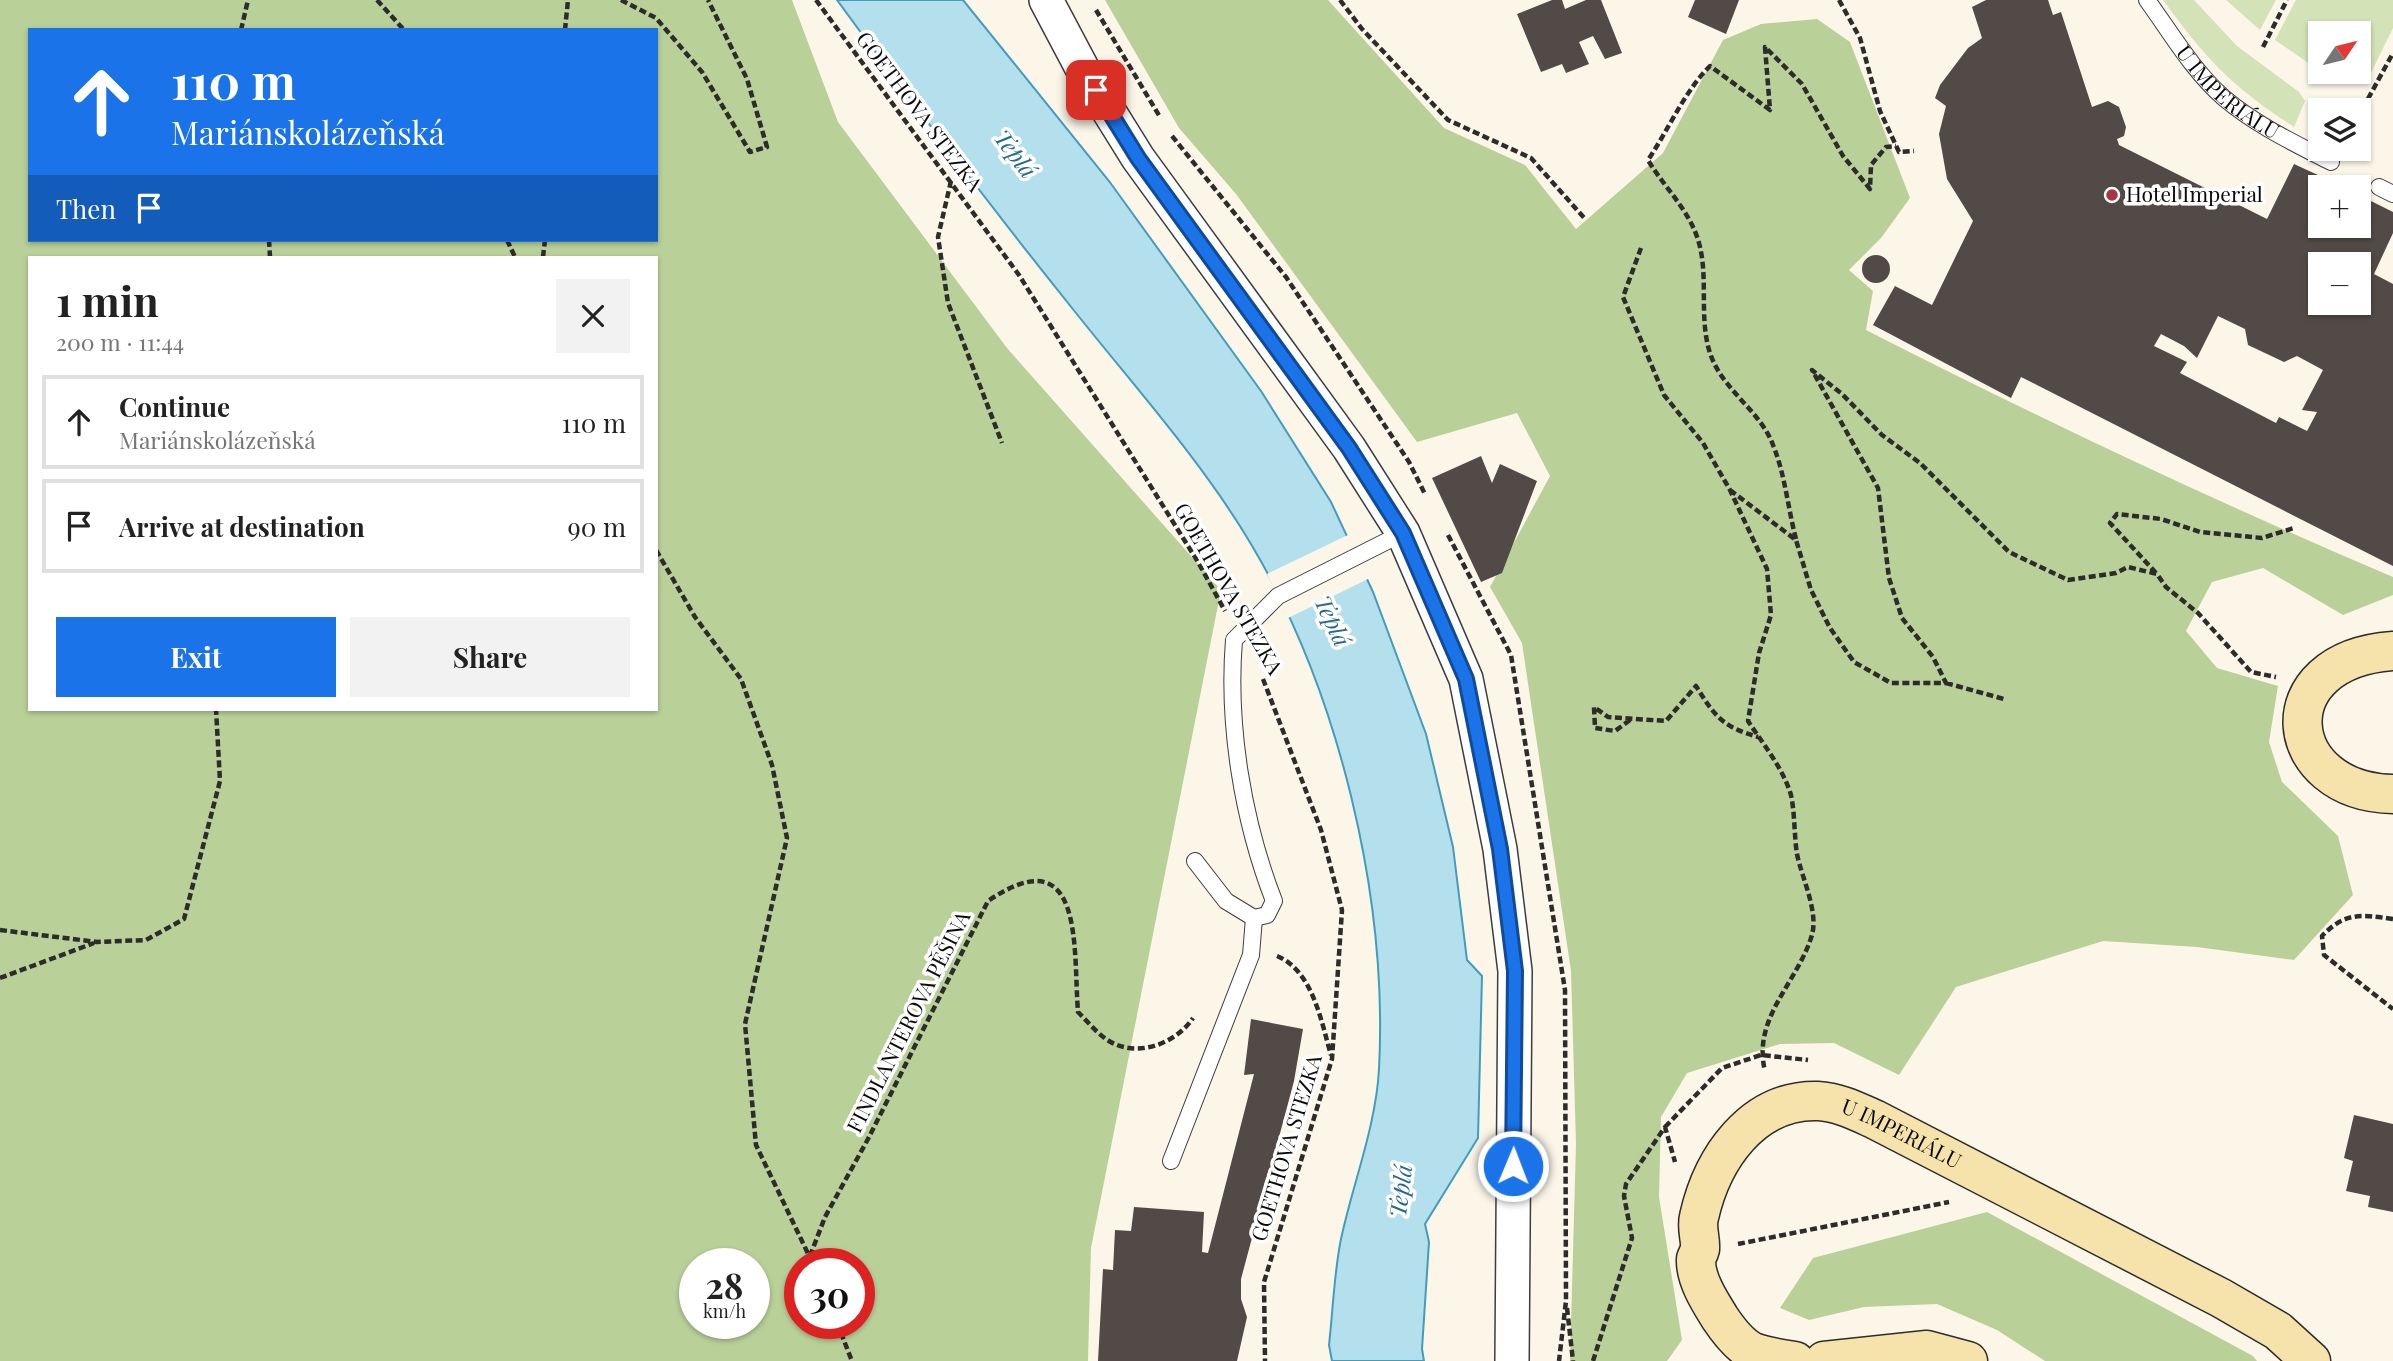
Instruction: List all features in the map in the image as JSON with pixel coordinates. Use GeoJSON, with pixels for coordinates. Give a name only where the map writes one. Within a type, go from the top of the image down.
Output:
{"type":"FeatureCollection","features":[{"type":"Feature","properties":{"kind":"street"},"geometry":{"type":"LineString","coordinates":[[1046,0],[1082,68],[1138,158],[1349,448],[1403,533],[1466,679],[1500,849],[1515,971],[1512,1361]]}},
{"type":"Feature","properties":{"kind":"street"},"geometry":{"type":"LineString","coordinates":[[2393,651],[2367,653],[2347,660],[2313,684],[2305,701],[2303,724],[2316,762],[2330,775],[2351,788],[2371,794],[2393,794]]}},
{"type":"Feature","properties":{"kind":"street","name":"U IMPERIÁLU"},"geometry":{"type":"LineString","coordinates":[[1795,1361],[1752,1351],[1730,1333],[1706,1295],[1696,1259],[1700,1251],[1698,1220],[1714,1172],[1732,1141],[1752,1123],[1775,1109],[1795,1103],[1820,1101],[1844,1106],[2011,1190],[2278,1331],[2311,1361]]}},
{"type":"Feature","properties":{"kind":"street"},"geometry":{"type":"LineString","coordinates":[[1824,1361],[1927,1350],[1968,1361]]}},
{"type":"Feature","properties":{"kind":"lane","name":"U IMPERIÁLU"},"geometry":{"type":"LineString","coordinates":[[2147,0],[2200,73],[2224,97],[2276,133],[2331,162]]}},
{"type":"Feature","properties":{"kind":"lane"},"geometry":{"type":"LineString","coordinates":[[1195,861],[1226,901],[1254,918],[1268,915],[1274,901],[1263,872],[1240,773],[1231,678],[1234,640],[1278,596],[1403,533]]}},
{"type":"Feature","properties":{"kind":"lane"},"geometry":{"type":"LineString","coordinates":[[1171,1161],[1251,955],[1254,918]]}},
{"type":"Feature","properties":{"kind":"path"},"geometry":{"type":"LineString","coordinates":[[241,28],[248,0]]}},
{"type":"Feature","properties":{"kind":"path"},"geometry":{"type":"LineString","coordinates":[[377,0],[402,28]]}},
{"type":"Feature","properties":{"kind":"path"},"geometry":{"type":"LineString","coordinates":[[565,28],[568,0]]}},
{"type":"Feature","properties":{"kind":"path"},"geometry":{"type":"LineString","coordinates":[[621,0],[656,18],[702,72],[750,152],[767,148],[747,79],[708,0]]}},
{"type":"Feature","properties":{"kind":"path","name":"GOETHOVA STEZKA"},"geometry":{"type":"LineString","coordinates":[[816,0],[1019,275],[1240,634],[1254,658],[1296,759],[1321,830],[1342,910],[1332,1059],[1264,1282],[1265,1361]]}},
{"type":"Feature","properties":{"kind":"path"},"geometry":{"type":"LineString","coordinates":[[1340,0],[1362,29],[1448,120],[1531,158],[1586,220]]}},
{"type":"Feature","properties":{"kind":"path"},"geometry":{"type":"LineString","coordinates":[[1839,0],[1860,38],[1880,111],[1896,146],[1899,152],[1914,152]]}},
{"type":"Feature","properties":{"kind":"path"},"geometry":{"type":"LineString","coordinates":[[2263,47],[2287,0]]}},
{"type":"Feature","properties":{"kind":"path"},"geometry":{"type":"LineString","coordinates":[[1896,146],[1886,147],[1871,165],[1870,189],[1843,156],[1802,84],[1765,47],[1770,110],[1710,66],[1694,81],[1674,121],[1648,160],[1659,178],[1680,202],[1700,247],[1702,304],[1710,353],[1727,386],[1773,444],[1811,590],[1830,628],[1854,662],[1891,683],[1946,683],[2004,699]]}},
{"type":"Feature","properties":{"kind":"path"},"geometry":{"type":"LineString","coordinates":[[2368,98],[2393,53]]}},
{"type":"Feature","properties":{"kind":"path"},"geometry":{"type":"LineString","coordinates":[[951,181],[938,237],[948,303],[1002,443]]}},
{"type":"Feature","properties":{"kind":"path"},"geometry":{"type":"LineString","coordinates":[[1641,248],[1623,297],[1664,395],[1703,443],[1730,490],[1767,569],[1771,615],[1759,653],[1748,721],[1773,758],[1790,795],[1797,854],[1811,911],[1813,935],[1767,1019],[1761,1055],[1775,1109]]}},
{"type":"Feature","properties":{"kind":"path"},"geometry":{"type":"LineString","coordinates":[[1946,683],[1933,657],[1902,618],[1889,578],[1878,488],[1812,370],[1842,394],[1882,435],[1920,463],[2009,552],[2068,580],[2116,573],[2128,567],[2157,573]]}},
{"type":"Feature","properties":{"kind":"path"},"geometry":{"type":"LineString","coordinates":[[1730,490],[1796,540]]}},
{"type":"Feature","properties":{"kind":"path"},"geometry":{"type":"LineString","coordinates":[[2294,528],[2263,538],[2200,533],[2161,519],[2117,514],[2110,523],[2157,573],[2166,587],[2198,613],[2251,672],[2313,684]]}},
{"type":"Feature","properties":{"kind":"path"},"geometry":{"type":"LineString","coordinates":[[658,553],[695,617],[741,679],[772,765],[787,838],[745,1024],[756,1145],[806,1248]]}},
{"type":"Feature","properties":{"kind":"path"},"geometry":{"type":"LineString","coordinates":[[1630,720],[1615,731],[1595,728],[1594,707],[1608,717],[1666,721],[1696,686],[1709,707],[1731,729],[1759,737]]}},
{"type":"Feature","properties":{"kind":"path"},"geometry":{"type":"LineString","coordinates":[[0,930],[97,942],[146,940],[184,919],[220,781],[216,711]]}},
{"type":"Feature","properties":{"kind":"path","name":"FINDLANTEROVA PĚŠINA"},"geometry":{"type":"LineString","coordinates":[[813,1248],[824,1217],[868,1139],[988,901],[1013,884],[1038,879],[1059,890],[1070,912],[1078,1012],[1108,1040],[1141,1051],[1168,1041],[1188,1026],[1195,1016]]}},
{"type":"Feature","properties":{"kind":"path"},"geometry":{"type":"LineString","coordinates":[[2393,919],[2358,915],[2335,923],[2322,936],[2324,955],[2393,1009]]}},
{"type":"Feature","properties":{"kind":"path"},"geometry":{"type":"LineString","coordinates":[[0,978],[97,942]]}},
{"type":"Feature","properties":{"kind":"path"},"geometry":{"type":"LineString","coordinates":[[1251,955],[1270,953],[1292,962],[1314,997],[1332,1059]]}},
{"type":"Feature","properties":{"kind":"path"},"geometry":{"type":"LineString","coordinates":[[1593,1361],[1632,1238],[1624,1196],[1626,1184],[1665,1127],[1722,1068],[1761,1055]]}},
{"type":"Feature","properties":{"kind":"path"},"geometry":{"type":"LineString","coordinates":[[1665,1127],[1675,1164]]}},
{"type":"Feature","properties":{"kind":"path"},"geometry":{"type":"LineString","coordinates":[[1700,1251],[2011,1190]]}},
{"type":"Feature","properties":{"kind":"path"},"geometry":{"type":"LineString","coordinates":[[1566,1301],[1573,1361]]}},
{"type":"Feature","properties":{"kind":"path"},"geometry":{"type":"LineString","coordinates":[[843,1339],[852,1361]]}},
{"type":"Feature","properties":{"kind":"green space"},"geometry":{"type":"Polygon","coordinates":[[[0,0],[792,0],[838,122],[1007,348],[1221,590],[1091,1248],[1088,1361],[0,1361],[0,0]]]}},
{"type":"Feature","properties":{"kind":"green space"},"geometry":{"type":"Polygon","coordinates":[[[1105,0],[1328,0],[1444,128],[1525,165],[1576,229],[1663,153],[1723,40],[1761,24],[1817,19],[1850,42],[1910,198],[1881,238],[1849,270],[1873,291],[1866,330],[2127,458],[2393,577],[2393,595],[2343,615],[2263,568],[2212,582],[2186,631],[2217,668],[2278,686],[2269,742],[2282,782],[2338,836],[2353,895],[2294,960],[2197,947],[2103,941],[1956,987],[1899,1075],[1834,1043],[1780,1044],[1687,1073],[1661,1117],[1659,1197],[1682,1340],[1667,1361],[1570,1361],[1576,1144],[1571,971],[1522,643],[1490,587],[1550,476],[1517,413],[1417,442],[1236,194],[1179,128],[1105,0]]]}},
{"type":"Feature","properties":{"kind":"green space"},"geometry":{"type":"Polygon","coordinates":[[[2163,0],[2194,0],[2237,46],[2299,92],[2305,101],[2294,127],[2253,99],[2221,71],[2163,0]]]}},
{"type":"Feature","properties":{"kind":"green space"},"geometry":{"type":"Polygon","coordinates":[[[2226,0],[2276,0],[2260,30],[2226,0]]]}},
{"type":"Feature","properties":{"kind":"green space"},"geometry":{"type":"Polygon","coordinates":[[[2296,0],[2393,0],[2393,28],[2371,73],[2371,21],[2308,21],[2308,63],[2275,40],[2296,0]]]}},
{"type":"Feature","properties":{"kind":"green space"},"geometry":{"type":"Polygon","coordinates":[[[1987,1212],[2253,1356],[2257,1361],[2045,1361],[1997,1330],[1937,1304],[1864,1307],[1809,1320],[1780,1308],[1813,1258],[1987,1212]]]}},
{"type":"Feature","properties":{"kind":"water","name":"Teplá"},"geometry":{"type":"Polygon","coordinates":[[[837,0],[963,0],[1109,181],[1261,391],[1331,502],[1373,592],[1426,734],[1453,847],[1467,960],[1482,976],[1478,1138],[1425,1224],[1429,1242],[1422,1349],[1424,1361],[1332,1361],[1329,1345],[1341,1239],[1369,1133],[1377,1090],[1380,1003],[1366,866],[1333,730],[1309,664],[1282,602],[1251,544],[1211,483],[982,194],[837,0]]]}},
{"type":"Feature","properties":{"kind":"pier"},"geometry":{"type":"Polygon","coordinates":[[[1350,534],[1370,578],[1288,618],[1267,574],[1350,534]]]}},
{"type":"Feature","properties":{"kind":"building"},"geometry":{"type":"Polygon","coordinates":[[[1552,0],[1562,0],[1565,9],[1586,0],[1601,0],[1622,53],[1605,59],[1593,36],[1579,42],[1589,64],[1566,73],[1562,64],[1541,72],[1517,14],[1552,0]]]}},
{"type":"Feature","properties":{"kind":"building"},"geometry":{"type":"Polygon","coordinates":[[[1695,0],[1739,0],[1726,34],[1688,17],[1695,0]]]}},
{"type":"Feature","properties":{"kind":"building"},"geometry":{"type":"Polygon","coordinates":[[[1986,0],[2048,0],[2053,15],[2061,12],[2092,107],[2108,101],[2119,107],[2126,127],[2124,136],[2117,139],[2119,145],[2267,219],[2294,164],[2318,175],[2308,175],[2308,238],[2371,238],[2371,201],[2393,212],[2393,233],[2374,274],[2393,284],[2393,566],[2021,377],[2011,398],[1873,325],[1895,286],[1932,305],[1973,221],[1947,179],[1939,134],[1946,106],[1935,98],[1940,85],[1968,48],[1982,38],[1972,7],[1986,0]],[[2218,316],[2197,358],[2184,346],[2161,334],[2154,346],[2187,362],[2180,373],[2276,423],[2279,417],[2307,431],[2317,412],[2302,410],[2323,370],[2297,356],[2284,362],[2248,345],[2245,329],[2218,316]]]}},
{"type":"Feature","properties":{"kind":"building"},"geometry":{"type":"Polygon","coordinates":[[[1876,255],[1886,259],[1890,269],[1886,279],[1876,283],[1866,279],[1862,269],[1866,259],[1876,255]]]}},
{"type":"Feature","properties":{"kind":"building"},"geometry":{"type":"Polygon","coordinates":[[[1481,456],[1492,483],[1500,464],[1537,481],[1502,573],[1481,582],[1432,478],[1481,456]]]}},
{"type":"Feature","properties":{"kind":"building"},"geometry":{"type":"Polygon","coordinates":[[[1251,1019],[1303,1029],[1294,1081],[1241,1279],[1241,1299],[1247,1317],[1237,1361],[1098,1361],[1103,1269],[1113,1270],[1115,1230],[1131,1231],[1134,1207],[1204,1212],[1202,1252],[1208,1253],[1254,1074],[1244,1075],[1251,1019]]]}},
{"type":"Feature","properties":{"kind":"building"},"geometry":{"type":"Polygon","coordinates":[[[2354,1115],[2393,1124],[2393,1212],[2368,1207],[2370,1196],[2346,1191],[2353,1161],[2344,1158],[2354,1115]]]}},
{"type":"Feature","properties":{"kind":"place","name":"Hotel Imperial"},"geometry":{"type":"Point","coordinates":[2112,195]}},
{"type":"Feature","properties":{"kind":"route"},"geometry":{"type":"LineString","coordinates":[[1096,90],[1138,158],[1349,448],[1403,533],[1466,679],[1500,849],[1515,971],[1513,1166]]}}]}
